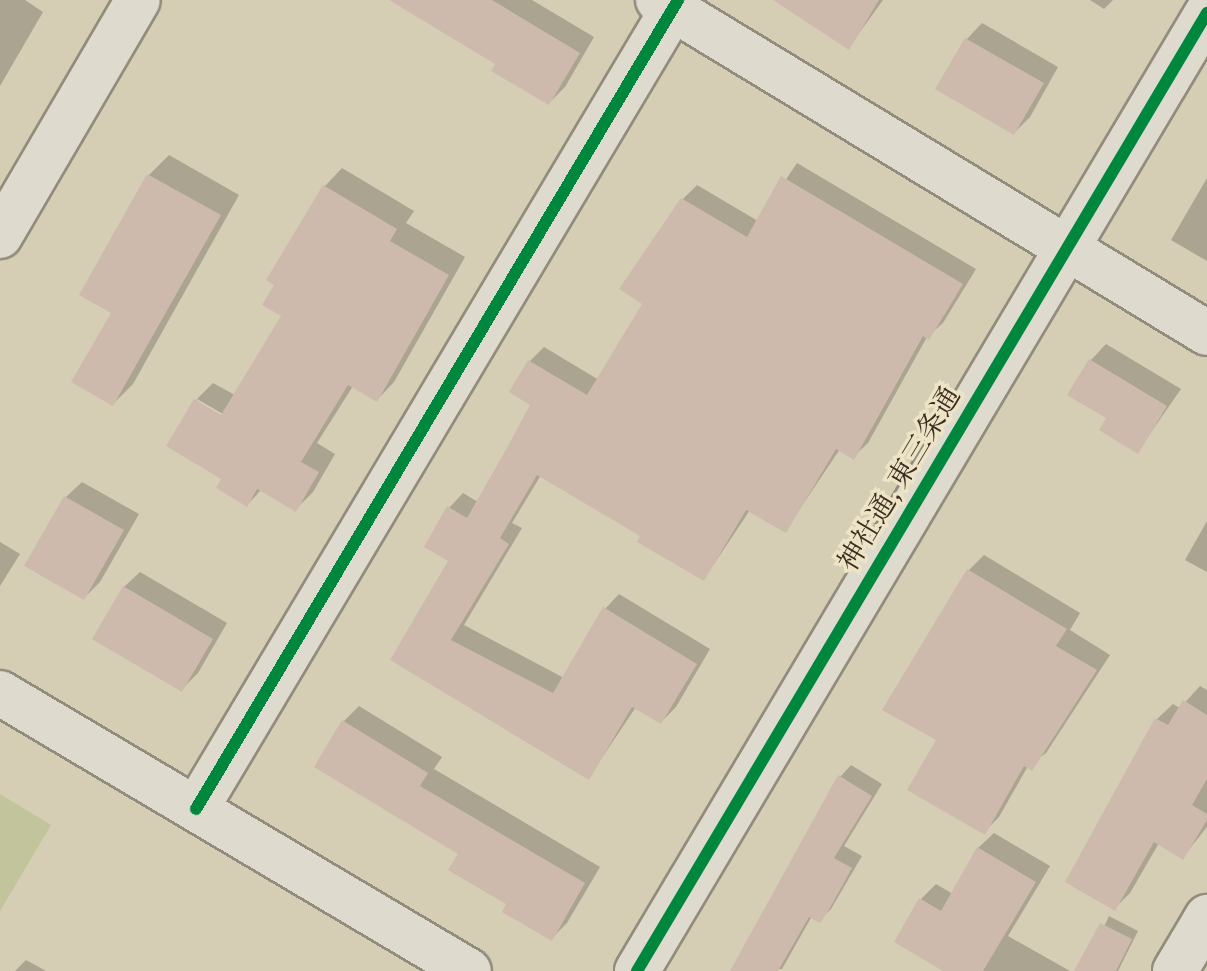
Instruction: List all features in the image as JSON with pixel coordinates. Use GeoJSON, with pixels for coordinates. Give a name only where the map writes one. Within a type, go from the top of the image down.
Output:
{"type":"FeatureCollection","features":[{"type":"Feature","properties":{"kind":"street"},"geometry":{"type":"LineString","coordinates":[[0,236],[138,0]]}},
{"type":"Feature","properties":{"kind":"street"},"geometry":{"type":"LineString","coordinates":[[196,809],[670,3],[1207,333]]}},
{"type":"Feature","properties":{"kind":"street","name":"神社通, 東三条通"},"geometry":{"type":"LineString","coordinates":[[637,971],[1207,13]]}},
{"type":"Feature","properties":{"kind":"street"},"geometry":{"type":"LineString","coordinates":[[0,693],[469,971]]}},
{"type":"Feature","properties":{"kind":"street"},"geometry":{"type":"LineString","coordinates":[[1175,971],[1207,917]]}},
{"type":"Feature","properties":{"kind":"green space"},"geometry":{"type":"Polygon","coordinates":[[[0,794],[51,825],[0,911],[0,794]]]}},
{"type":"Feature","properties":{"kind":"building"},"geometry":{"type":"Polygon","coordinates":[[[389,0],[492,0],[580,53],[549,105],[491,71],[495,64],[389,0]]]}},
{"type":"Feature","properties":{"kind":"building"},"geometry":{"type":"Polygon","coordinates":[[[773,0],[879,0],[849,50],[773,0]]]}},
{"type":"Feature","properties":{"kind":"building"},"geometry":{"type":"Polygon","coordinates":[[[965,38],[1044,83],[1014,135],[935,89],[965,38]]]}},
{"type":"Feature","properties":{"kind":"building"},"geometry":{"type":"Polygon","coordinates":[[[147,174],[221,215],[113,406],[71,382],[111,313],[79,295],[147,174]]]}},
{"type":"Feature","properties":{"kind":"building"},"geometry":{"type":"Polygon","coordinates":[[[781,176],[963,284],[929,340],[923,336],[854,460],[836,449],[786,533],[746,510],[704,581],[637,542],[640,536],[537,475],[500,538],[509,544],[451,640],[553,693],[603,607],[697,664],[661,724],[632,707],[589,780],[390,660],[448,561],[424,547],[447,506],[467,518],[503,455],[530,405],[509,392],[528,360],[587,395],[642,304],[619,289],[681,198],[747,237],[781,176]]]}},
{"type":"Feature","properties":{"kind":"building"},"geometry":{"type":"Polygon","coordinates":[[[323,185],[397,229],[390,241],[449,275],[377,402],[348,385],[301,462],[319,472],[296,512],[257,489],[247,507],[216,488],[221,479],[166,446],[194,399],[221,415],[281,316],[262,305],[274,285],[266,280],[323,185]]]}},
{"type":"Feature","properties":{"kind":"building"},"geometry":{"type":"Polygon","coordinates":[[[1089,359],[1167,406],[1138,454],[1099,430],[1106,418],[1067,395],[1089,359]]]}},
{"type":"Feature","properties":{"kind":"building"},"geometry":{"type":"Polygon","coordinates":[[[64,496],[124,530],[84,600],[24,566],[64,496]]]}},
{"type":"Feature","properties":{"kind":"building"},"geometry":{"type":"Polygon","coordinates":[[[967,569],[1067,629],[1056,646],[1097,670],[1032,771],[1024,766],[985,835],[907,790],[936,740],[882,710],[967,569]]]}},
{"type":"Feature","properties":{"kind":"building"},"geometry":{"type":"Polygon","coordinates":[[[123,586],[213,639],[182,692],[92,639],[123,586]]]}},
{"type":"Feature","properties":{"kind":"building"},"geometry":{"type":"Polygon","coordinates":[[[1183,700],[1207,715],[1207,779],[1192,805],[1207,814],[1207,820],[1183,860],[1154,842],[1115,911],[1065,882],[1155,718],[1168,725],[1183,700]]]}},
{"type":"Feature","properties":{"kind":"building"},"geometry":{"type":"Polygon","coordinates":[[[342,720],[428,773],[420,786],[585,883],[552,941],[502,912],[506,904],[448,870],[458,854],[314,767],[342,720]]]}},
{"type":"Feature","properties":{"kind":"building"},"geometry":{"type":"Polygon","coordinates":[[[838,775],[872,796],[834,858],[852,868],[830,908],[820,923],[809,917],[778,971],[730,971],[838,775]]]}},
{"type":"Feature","properties":{"kind":"building"},"geometry":{"type":"Polygon","coordinates":[[[977,847],[1036,882],[983,971],[943,971],[894,942],[919,898],[941,911],[977,847]]]}},
{"type":"Feature","properties":{"kind":"building"},"geometry":{"type":"Polygon","coordinates":[[[1100,923],[1132,939],[1116,971],[1074,971],[1100,923]]]}},
{"type":"Feature","properties":{"kind":"cycle path"},"geometry":{"type":"LineString","coordinates":[[196,809],[678,0]]}},
{"type":"Feature","properties":{"kind":"cycle path"},"geometry":{"type":"LineString","coordinates":[[637,971],[1207,13]]}}]}
